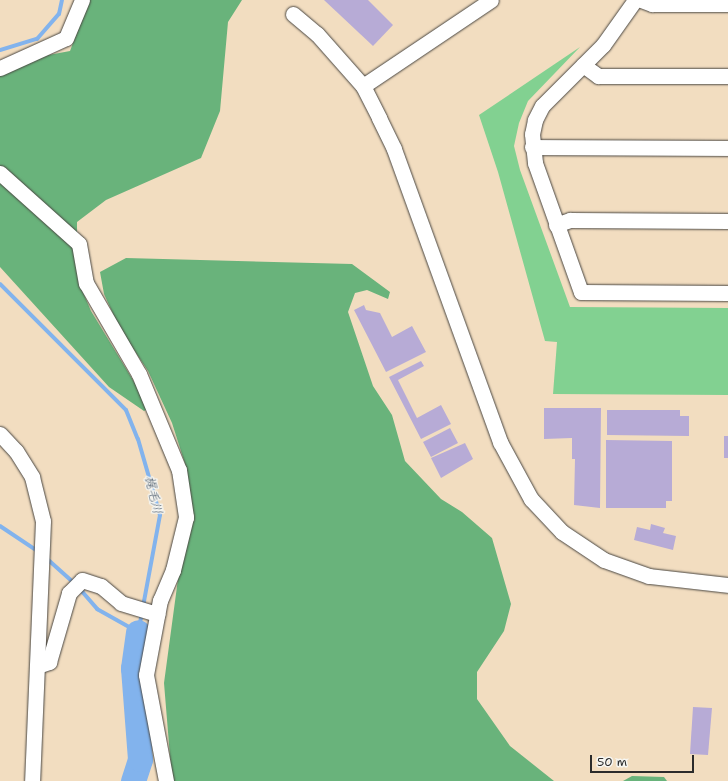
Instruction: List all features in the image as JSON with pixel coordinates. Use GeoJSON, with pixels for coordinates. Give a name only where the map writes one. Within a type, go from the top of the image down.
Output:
{"type":"FeatureCollection","features":[{"type":"Feature","properties":{"kind":"street"},"geometry":{"type":"LineString","coordinates":[[0,68],[66,38],[82,0]]}},
{"type":"Feature","properties":{"kind":"street"},"geometry":{"type":"LineString","coordinates":[[363,86],[491,0]]}},
{"type":"Feature","properties":{"kind":"street"},"geometry":{"type":"LineString","coordinates":[[635,0],[611,35],[542,106],[535,120],[532,148],[535,163],[581,292],[728,293]]}},
{"type":"Feature","properties":{"kind":"street"},"geometry":{"type":"LineString","coordinates":[[642,0],[652,4],[728,4]]}},
{"type":"Feature","properties":{"kind":"street"},"geometry":{"type":"LineString","coordinates":[[293,14],[317,34],[363,86],[394,149],[500,442],[531,499],[562,532],[604,560],[649,576],[728,585]]}},
{"type":"Feature","properties":{"kind":"street"},"geometry":{"type":"LineString","coordinates":[[583,65],[598,76],[728,76]]}},
{"type":"Feature","properties":{"kind":"street"},"geometry":{"type":"LineString","coordinates":[[532,148],[728,148]]}},
{"type":"Feature","properties":{"kind":"street"},"geometry":{"type":"LineString","coordinates":[[0,173],[79,244],[86,283],[139,374],[179,470],[186,516],[173,570],[160,600],[147,611],[146,675],[166,781]]}},
{"type":"Feature","properties":{"kind":"street"},"geometry":{"type":"LineString","coordinates":[[556,225],[570,220],[728,221]]}},
{"type":"Feature","properties":{"kind":"street"},"geometry":{"type":"LineString","coordinates":[[0,434],[16,451],[32,477],[41,506],[43,537],[32,781]]}},
{"type":"Feature","properties":{"kind":"street"},"geometry":{"type":"LineString","coordinates":[[37,666],[44,665],[51,657],[68,596],[77,584],[101,586],[118,602],[147,611]]}},
{"type":"Feature","properties":{"kind":"green space"},"geometry":{"type":"Polygon","coordinates":[[[89,0],[242,0],[228,22],[220,111],[201,158],[106,200],[77,222],[77,250],[83,292],[91,311],[150,408],[144,411],[109,387],[0,267],[0,64],[70,51],[89,0]]]}},
{"type":"Feature","properties":{"kind":"green space"},"geometry":{"type":"Polygon","coordinates":[[[580,47],[528,101],[519,123],[514,146],[520,170],[570,307],[728,308],[728,395],[553,394],[557,342],[545,341],[498,172],[479,115],[580,47]]]}},
{"type":"Feature","properties":{"kind":"green space"},"geometry":{"type":"Polygon","coordinates":[[[126,258],[352,264],[390,292],[388,299],[367,290],[355,293],[348,312],[373,386],[392,415],[405,461],[441,499],[462,512],[492,538],[511,604],[504,631],[477,672],[477,699],[510,746],[554,781],[172,781],[164,683],[178,579],[190,525],[187,470],[172,423],[148,371],[120,329],[104,294],[100,272],[126,258]]]}},
{"type":"Feature","properties":{"kind":"green space"},"geometry":{"type":"Polygon","coordinates":[[[632,776],[664,777],[667,781],[623,781],[632,776]]]}},
{"type":"Feature","properties":{"kind":"building"},"geometry":{"type":"Polygon","coordinates":[[[324,0],[368,0],[393,25],[373,46],[324,0]]]}},
{"type":"Feature","properties":{"kind":"building"},"geometry":{"type":"Polygon","coordinates":[[[364,305],[366,310],[380,313],[392,337],[412,326],[426,352],[386,372],[354,310],[364,305]]]}},
{"type":"Feature","properties":{"kind":"building"},"geometry":{"type":"Polygon","coordinates":[[[421,361],[424,366],[398,380],[417,418],[441,405],[451,424],[421,439],[389,377],[421,361]]]}},
{"type":"Feature","properties":{"kind":"building"},"geometry":{"type":"Polygon","coordinates":[[[544,408],[601,408],[600,508],[574,505],[575,459],[572,459],[572,438],[544,439],[544,408]]]}},
{"type":"Feature","properties":{"kind":"building"},"geometry":{"type":"Polygon","coordinates":[[[607,410],[680,410],[680,416],[689,416],[689,436],[607,435],[607,410]]]}},
{"type":"Feature","properties":{"kind":"building"},"geometry":{"type":"Polygon","coordinates":[[[450,428],[458,443],[431,457],[423,442],[450,428]]]}},
{"type":"Feature","properties":{"kind":"building"},"geometry":{"type":"Polygon","coordinates":[[[724,436],[728,436],[728,458],[724,458],[724,436]]]}},
{"type":"Feature","properties":{"kind":"building"},"geometry":{"type":"Polygon","coordinates":[[[606,440],[672,441],[672,501],[666,501],[666,508],[606,508],[606,440]]]}},
{"type":"Feature","properties":{"kind":"building"},"geometry":{"type":"Polygon","coordinates":[[[465,443],[473,459],[441,478],[431,458],[465,443]]]}},
{"type":"Feature","properties":{"kind":"building"},"geometry":{"type":"Polygon","coordinates":[[[651,524],[665,528],[663,533],[676,536],[673,550],[634,540],[637,527],[650,530],[651,524]]]}},
{"type":"Feature","properties":{"kind":"building"},"geometry":{"type":"Polygon","coordinates":[[[693,707],[712,708],[708,755],[690,754],[693,707]]]}},
{"type":"Feature","properties":{"kind":"waterway","name":"梶毛川"},"geometry":{"type":"LineString","coordinates":[[0,50],[37,39],[59,14],[62,0]]}},
{"type":"Feature","properties":{"kind":"waterway","name":"梶毛川"},"geometry":{"type":"LineString","coordinates":[[0,284],[126,410],[138,439],[160,515],[143,607]]}},
{"type":"Feature","properties":{"kind":"waterway"},"geometry":{"type":"LineString","coordinates":[[0,526],[39,552]]}},
{"type":"Feature","properties":{"kind":"waterway"},"geometry":{"type":"LineString","coordinates":[[45,557],[74,583]]}},
{"type":"Feature","properties":{"kind":"waterway"},"geometry":{"type":"LineString","coordinates":[[79,588],[97,609],[138,632],[142,613]]}},
{"type":"Feature","properties":{"kind":"waterway","name":"梶毛川"},"geometry":{"type":"LineString","coordinates":[[133,781],[140,759],[133,668],[138,632]]}}]}
